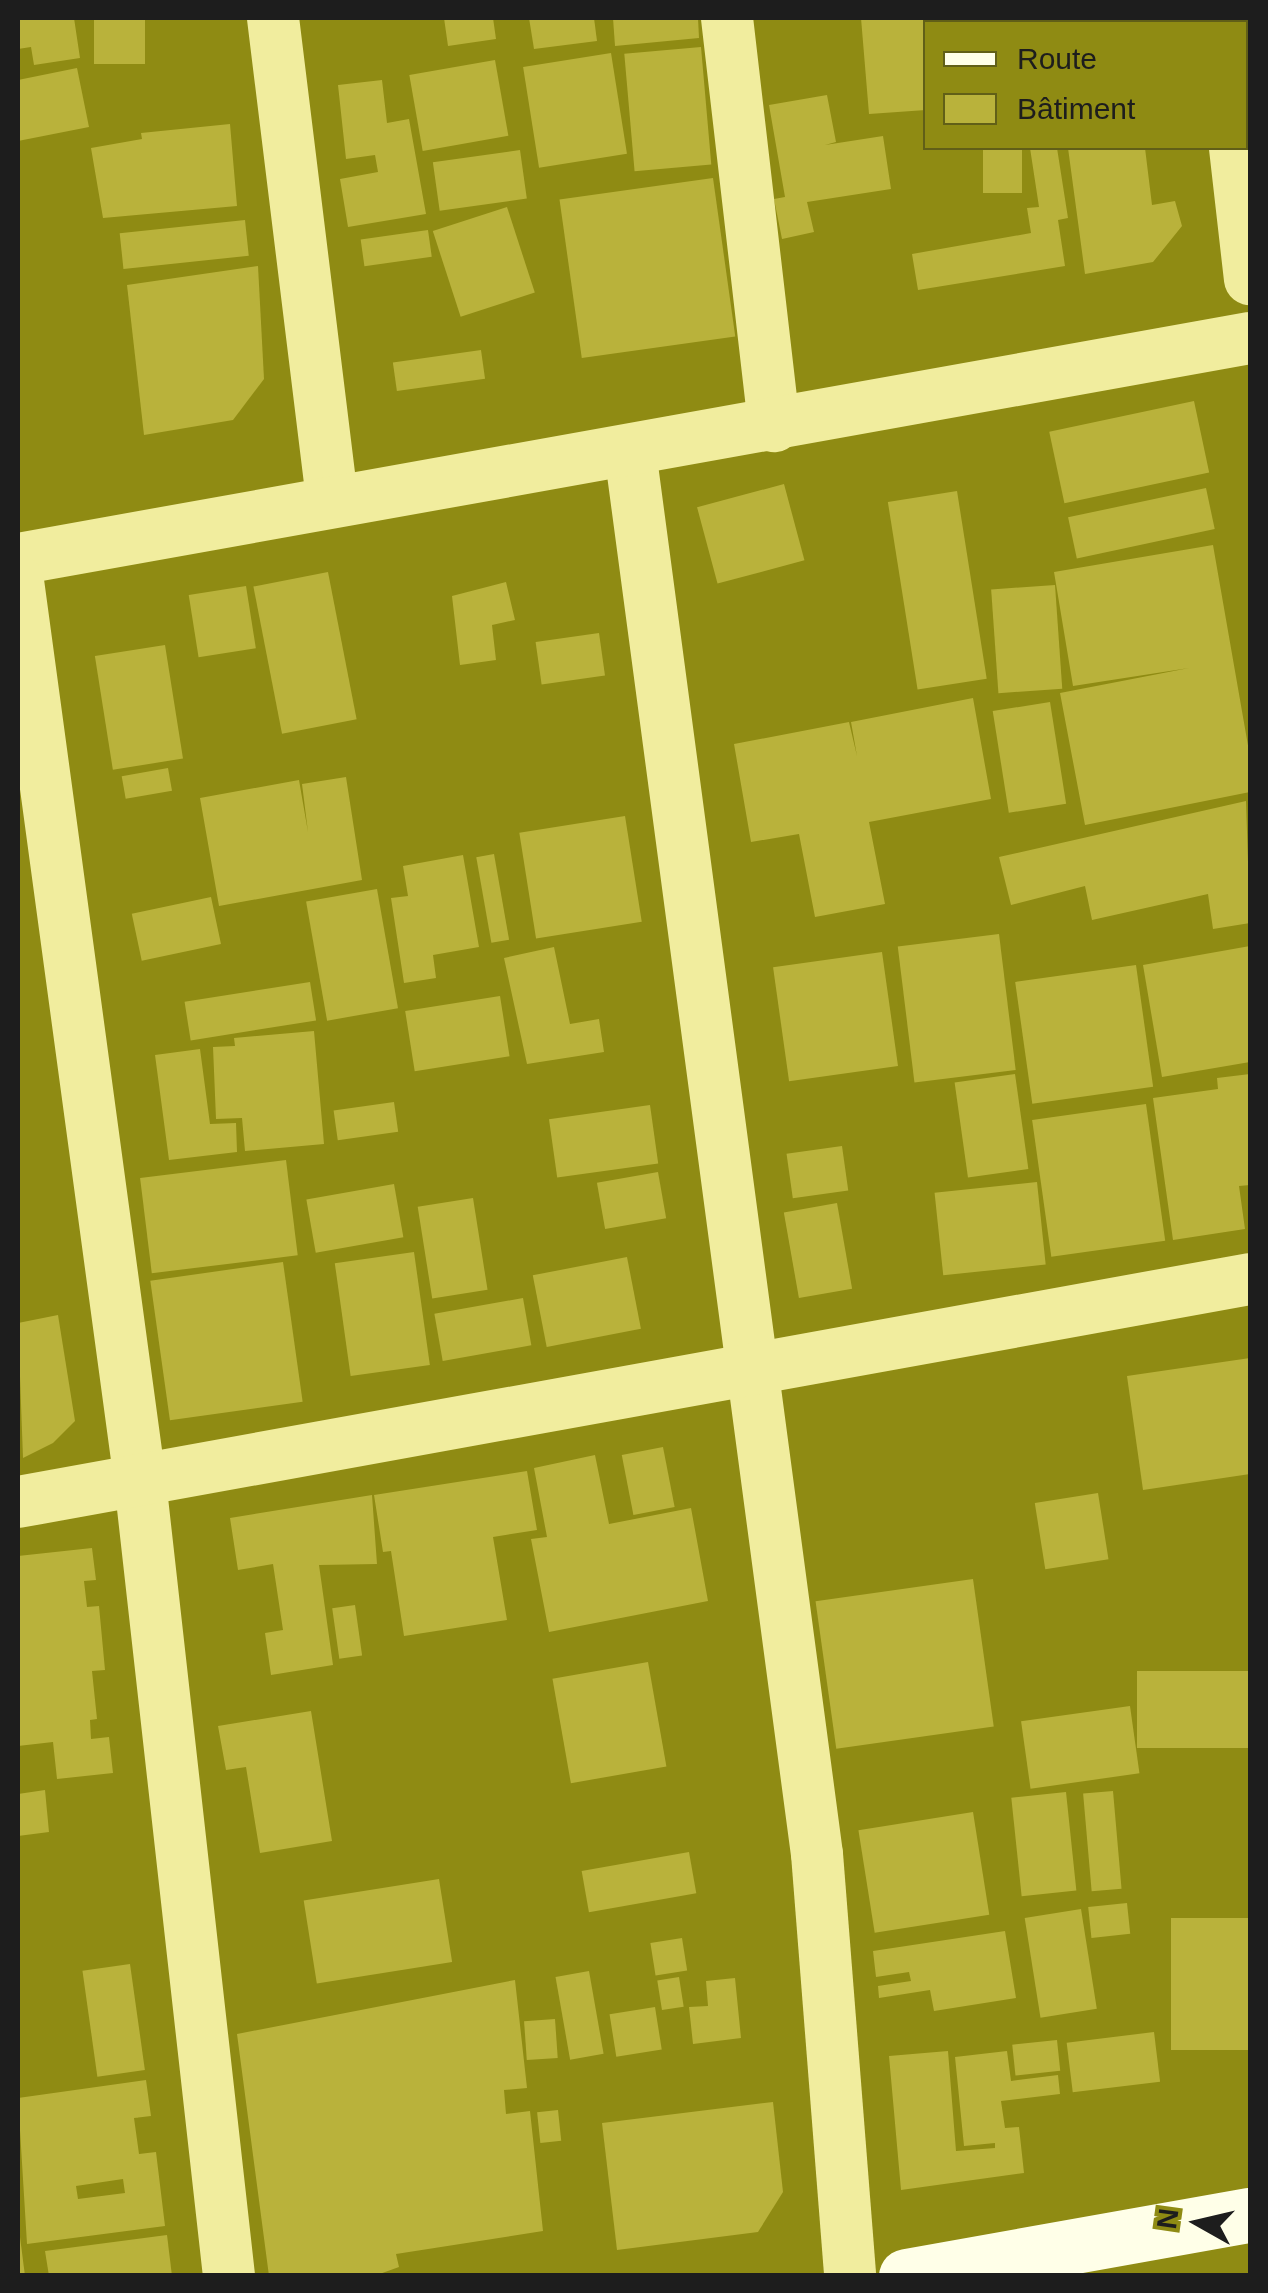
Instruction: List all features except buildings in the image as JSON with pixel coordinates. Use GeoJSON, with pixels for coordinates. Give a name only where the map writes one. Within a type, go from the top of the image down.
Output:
{"type":"FeatureCollection","features":[{"type":"Feature","properties":{"kind":"main road"},"geometry":{"type":"LineString","coordinates":[[906,2276],[1250,2215]]}},
{"type":"Feature","properties":{"kind":"street"},"geometry":{"type":"LineString","coordinates":[[273,18],[332,501]]}},
{"type":"Feature","properties":{"kind":"street"},"geometry":{"type":"LineString","coordinates":[[728,18],[774,426]]}},
{"type":"Feature","properties":{"kind":"street"},"geometry":{"type":"LineString","coordinates":[[1235,150],[1250,278]]}},
{"type":"Feature","properties":{"kind":"street"},"geometry":{"type":"LineString","coordinates":[[18,558],[630,452],[1250,338]]}},
{"type":"Feature","properties":{"kind":"street"},"geometry":{"type":"LineString","coordinates":[[630,452],[816,1854],[850,2276]]}},
{"type":"Feature","properties":{"kind":"street"},"geometry":{"type":"LineString","coordinates":[[18,581],[140,1481],[230,2276]]}},
{"type":"Feature","properties":{"kind":"street"},"geometry":{"type":"LineString","coordinates":[[18,1502],[1250,1279]]}}]}
